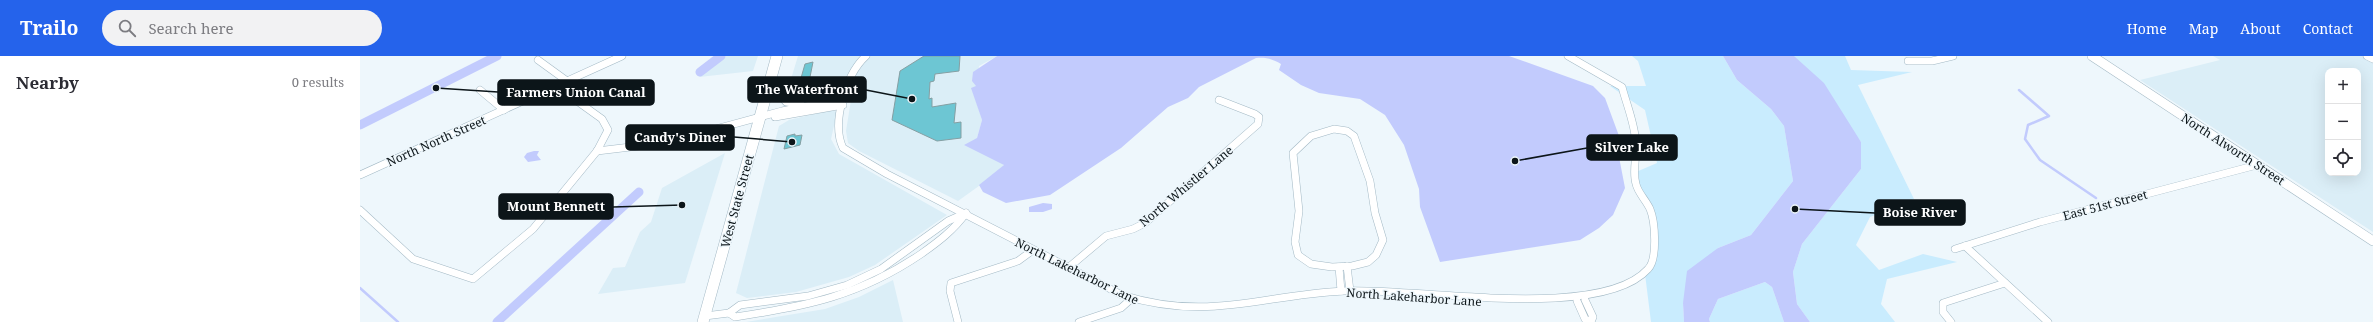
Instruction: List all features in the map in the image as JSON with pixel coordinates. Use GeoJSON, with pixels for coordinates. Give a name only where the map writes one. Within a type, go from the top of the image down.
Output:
{"type":"FeatureCollection","features":[{"type":"Feature","properties":{"kind":"main road","name":"West State Street"},"geometry":{"type":"LineString","coordinates":[[704,319],[777,56]]}},
{"type":"Feature","properties":{"kind":"street","name":"North North Street"},"geometry":{"type":"LineString","coordinates":[[360,175],[622,56]]}},
{"type":"Feature","properties":{"kind":"street","name":"North Lakeharbor Lane"},"geometry":{"type":"LineString","coordinates":[[866,56],[856,63],[852,71],[844,102],[838,133],[839,140],[843,148],[1033,250],[1130,300],[1164,310],[1191,313],[1217,312],[1350,290],[1524,305],[1581,301],[1621,292],[1637,283],[1648,271],[1654,258],[1653,216],[1635,183],[1636,142],[1622,88],[1568,56]]}},
{"type":"Feature","properties":{"kind":"street"},"geometry":{"type":"LineString","coordinates":[[1908,61],[1927,62],[1953,56]]}},
{"type":"Feature","properties":{"kind":"street","name":"North Alworth Street"},"geometry":{"type":"LineString","coordinates":[[2092,56],[2373,241]]}},
{"type":"Feature","properties":{"kind":"street"},"geometry":{"type":"LineString","coordinates":[[2367,56],[2373,59]]}},
{"type":"Feature","properties":{"kind":"street"},"geometry":{"type":"LineString","coordinates":[[538,60],[567,81]]}},
{"type":"Feature","properties":{"kind":"street"},"geometry":{"type":"LineString","coordinates":[[769,83],[786,102],[844,102]]}},
{"type":"Feature","properties":{"kind":"street"},"geometry":{"type":"LineString","coordinates":[[360,210],[413,259],[473,279],[533,229],[597,151],[608,130],[604,123],[556,86]]}},
{"type":"Feature","properties":{"kind":"street"},"geometry":{"type":"LineString","coordinates":[[480,90],[504,110]]}},
{"type":"Feature","properties":{"kind":"street","name":"North Whistler Lane"},"geometry":{"type":"LineString","coordinates":[[1068,268],[1106,236],[1133,229],[1145,223],[1258,124],[1259,117],[1255,114],[1219,100]]}},
{"type":"Feature","properties":{"kind":"street"},"geometry":{"type":"LineString","coordinates":[[597,151],[664,143],[824,101]]}},
{"type":"Feature","properties":{"kind":"street"},"geometry":{"type":"LineString","coordinates":[[759,119],[844,102]]}},
{"type":"Feature","properties":{"kind":"street"},"geometry":{"type":"LineString","coordinates":[[1334,129],[1347,131],[1354,136],[1358,143],[1370,181],[1375,213],[1382,240],[1375,257],[1360,265],[1347,266],[1319,267],[1306,262],[1299,256],[1294,248],[1299,221],[1299,198],[1293,153],[1304,142],[1325,130],[1334,129]]}},
{"type":"Feature","properties":{"kind":"street","name":"East 51st Street"},"geometry":{"type":"LineString","coordinates":[[1955,249],[2040,222],[2257,165]]}},
{"type":"Feature","properties":{"kind":"street"},"geometry":{"type":"LineString","coordinates":[[704,319],[729,313],[735,317],[810,306],[868,287],[903,267],[951,232],[957,227],[966,213]]}},
{"type":"Feature","properties":{"kind":"street"},"geometry":{"type":"LineString","coordinates":[[1965,246],[2048,322]]}},
{"type":"Feature","properties":{"kind":"street"},"geometry":{"type":"LineString","coordinates":[[958,322],[950,291],[951,283],[1018,261],[1033,250]]}},
{"type":"Feature","properties":{"kind":"street"},"geometry":{"type":"LineString","coordinates":[[1339,266],[1341,291]]}},
{"type":"Feature","properties":{"kind":"street"},"geometry":{"type":"LineString","coordinates":[[1347,266],[1350,290]]}},
{"type":"Feature","properties":{"kind":"street"},"geometry":{"type":"LineString","coordinates":[[1952,322],[1942,312],[1944,303],[2005,283]]}},
{"type":"Feature","properties":{"kind":"street"},"geometry":{"type":"LineString","coordinates":[[1079,322],[1121,308],[1130,300]]}},
{"type":"Feature","properties":{"kind":"street"},"geometry":{"type":"LineString","coordinates":[[1581,301],[1585,319],[1591,322]]}},
{"type":"Feature","properties":{"kind":"shaded area"},"geometry":{"type":"Polygon","coordinates":[[[726,56],[758,56],[753,71],[699,77],[726,56]]]}},
{"type":"Feature","properties":{"kind":"shaded area"},"geometry":{"type":"Polygon","coordinates":[[[798,56],[997,56],[979,66],[977,86],[972,89],[982,120],[977,138],[1004,165],[997,173],[958,201],[859,151],[848,143],[846,131],[852,94],[797,101],[790,98],[787,92],[798,56]]]}},
{"type":"Feature","properties":{"kind":"shaded area"},"geometry":{"type":"Polygon","coordinates":[[[1632,56],[1723,56],[1737,80],[1771,109],[1784,126],[1793,181],[1751,235],[1718,248],[1683,303],[1684,322],[1651,322],[1645,274],[1654,258],[1653,217],[1640,193],[1636,172],[1657,163],[1645,110],[1610,86],[1646,86],[1638,61],[1632,56]]]}},
{"type":"Feature","properties":{"kind":"shaded area"},"geometry":{"type":"Polygon","coordinates":[[[1793,56],[1845,56],[1851,70],[1912,72],[1858,85],[1914,199],[1870,217],[1856,245],[1879,270],[1923,254],[1957,262],[1887,279],[1881,304],[1895,322],[1810,322],[1797,304],[1793,272],[1802,244],[1861,169],[1861,142],[1793,56]]]}},
{"type":"Feature","properties":{"kind":"shaded area"},"geometry":{"type":"Polygon","coordinates":[[[2213,56],[2373,56],[2373,232],[2140,80],[2220,60],[2213,56]]]}},
{"type":"Feature","properties":{"kind":"shaded area"},"geometry":{"type":"Polygon","coordinates":[[[831,110],[837,112],[831,139],[839,154],[947,215],[875,265],[849,277],[796,292],[747,298],[736,293],[779,126],[789,120],[831,110]]]}},
{"type":"Feature","properties":{"kind":"shaded area"},"geometry":{"type":"Polygon","coordinates":[[[725,153],[685,283],[598,294],[613,268],[625,267],[640,232],[651,222],[662,188],[725,153]]]}},
{"type":"Feature","properties":{"kind":"shaded area"},"geometry":{"type":"Polygon","coordinates":[[[893,280],[903,322],[746,322],[825,309],[859,297],[893,280]]]}},
{"type":"Feature","properties":{"kind":"shaded area"},"geometry":{"type":"Polygon","coordinates":[[[1765,282],[1772,287],[1784,322],[1710,322],[1709,319],[1718,299],[1765,282]]]}},
{"type":"Feature","properties":{"kind":"water"},"geometry":{"type":"Polygon","coordinates":[[[997,56],[1509,56],[1593,86],[1605,98],[1622,144],[1619,157],[1625,188],[1613,215],[1599,228],[1580,240],[1440,262],[1420,207],[1419,189],[1404,145],[1385,115],[1360,99],[1319,93],[1301,85],[1279,70],[1281,64],[1269,59],[1256,58],[1199,87],[1188,98],[1168,107],[1121,148],[1050,195],[1006,203],[983,192],[979,185],[1004,165],[964,145],[977,138],[982,120],[971,88],[976,86],[972,81],[973,72],[997,56]]]}},
{"type":"Feature","properties":{"kind":"water"},"geometry":{"type":"Polygon","coordinates":[[[1723,56],[1794,56],[1824,83],[1861,142],[1861,169],[1802,244],[1793,272],[1797,304],[1810,322],[1784,322],[1772,287],[1765,282],[1718,299],[1709,319],[1710,322],[1684,322],[1683,303],[1687,271],[1718,248],[1751,235],[1793,181],[1784,126],[1771,109],[1737,80],[1723,56]]]}},
{"type":"Feature","properties":{"kind":"water"},"geometry":{"type":"Polygon","coordinates":[[[539,151],[537,155],[541,160],[528,162],[524,157],[527,153],[539,151]]]}},
{"type":"Feature","properties":{"kind":"water"},"geometry":{"type":"Polygon","coordinates":[[[1043,203],[1052,204],[1052,209],[1043,212],[1029,212],[1029,207],[1043,203]]]}},
{"type":"Feature","properties":{"kind":"building"},"geometry":{"type":"Polygon","coordinates":[[[924,56],[960,56],[959,71],[935,74],[934,81],[930,82],[929,99],[932,98],[932,107],[956,103],[954,123],[961,122],[961,138],[937,141],[892,120],[900,71],[924,56]]]}},
{"type":"Feature","properties":{"kind":"building"},"geometry":{"type":"Polygon","coordinates":[[[813,62],[810,77],[801,78],[805,64],[813,62]]]}},
{"type":"Feature","properties":{"kind":"building"},"geometry":{"type":"Polygon","coordinates":[[[795,134],[795,136],[802,135],[800,145],[784,149],[787,136],[795,134]]]}},
{"type":"Feature","properties":{"kind":"waterway"},"geometry":{"type":"LineString","coordinates":[[360,125],[497,56]]}},
{"type":"Feature","properties":{"kind":"waterway"},"geometry":{"type":"LineString","coordinates":[[700,72],[721,56]]}},
{"type":"Feature","properties":{"kind":"waterway"},"geometry":{"type":"LineString","coordinates":[[2019,90],[2049,116],[2028,125],[2025,139],[2040,160],[2096,198]]}},
{"type":"Feature","properties":{"kind":"waterway"},"geometry":{"type":"LineString","coordinates":[[497,322],[639,192]]}},
{"type":"Feature","properties":{"kind":"waterway"},"geometry":{"type":"LineString","coordinates":[[360,288],[398,322]]}},
{"type":"Feature","properties":{"kind":"place","name":"Farmers Union Canal"},"geometry":{"type":"Point","coordinates":[436,88]}},
{"type":"Feature","properties":{"kind":"place","name":"The Waterfront"},"geometry":{"type":"Point","coordinates":[912,99]}},
{"type":"Feature","properties":{"kind":"place","name":"Candy's Diner"},"geometry":{"type":"Point","coordinates":[792,142]}},
{"type":"Feature","properties":{"kind":"place","name":"Silver Lake"},"geometry":{"type":"Point","coordinates":[1515,161]}},
{"type":"Feature","properties":{"kind":"place","name":"Mount Bennett"},"geometry":{"type":"Point","coordinates":[682,205]}},
{"type":"Feature","properties":{"kind":"place","name":"Boise River"},"geometry":{"type":"Point","coordinates":[1795,209]}}]}
